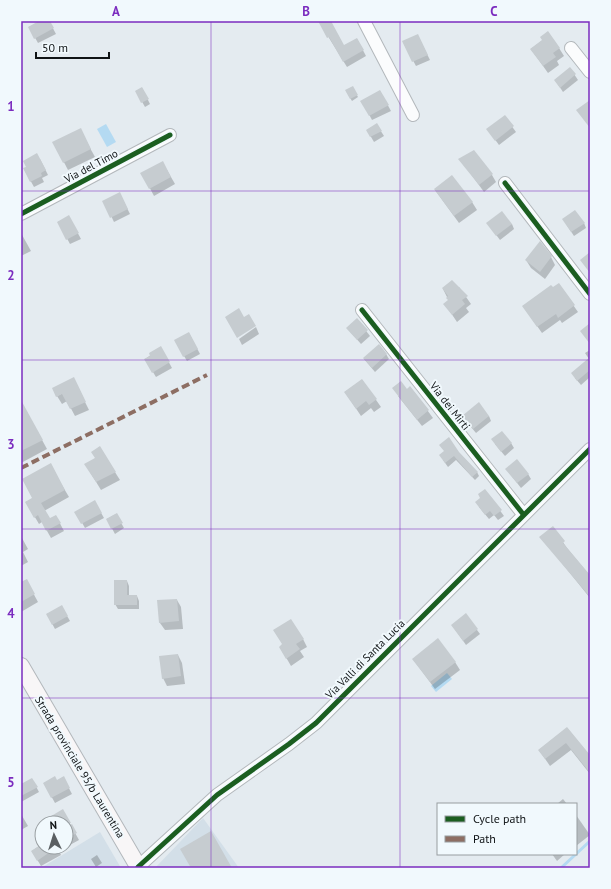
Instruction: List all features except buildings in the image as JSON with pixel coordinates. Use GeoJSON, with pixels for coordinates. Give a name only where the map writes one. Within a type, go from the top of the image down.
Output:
{"type":"FeatureCollection","features":[{"type":"Feature","properties":{"kind":"main road","name":"Strada provinciale 95/b Laurentina"},"geometry":{"type":"LineString","coordinates":[[21,666],[139,867]]}},
{"type":"Feature","properties":{"kind":"street"},"geometry":{"type":"LineString","coordinates":[[364,21],[412,115]]}},
{"type":"Feature","properties":{"kind":"street"},"geometry":{"type":"LineString","coordinates":[[571,48],[590,72]]}},
{"type":"Feature","properties":{"kind":"street","name":"Via del Timo"},"geometry":{"type":"LineString","coordinates":[[21,214],[170,135]]}},
{"type":"Feature","properties":{"kind":"street"},"geometry":{"type":"LineString","coordinates":[[505,183],[590,294]]}},
{"type":"Feature","properties":{"kind":"street","name":"Via dei Mirti"},"geometry":{"type":"LineString","coordinates":[[362,310],[523,514]]}},
{"type":"Feature","properties":{"kind":"street","name":"Via Valli di Santa Lucia"},"geometry":{"type":"LineString","coordinates":[[139,867],[217,795],[312,726],[523,514],[590,449]]}},
{"type":"Feature","properties":{"kind":"shaded area"},"geometry":{"type":"Polygon","coordinates":[[[203,818],[239,868],[155,868],[203,818]]]}},
{"type":"Feature","properties":{"kind":"shaded area"},"geometry":{"type":"Polygon","coordinates":[[[100,832],[121,868],[41,868],[62,855],[74,855],[74,848],[100,832]]]}},
{"type":"Feature","properties":{"kind":"water"},"geometry":{"type":"Polygon","coordinates":[[[106,124],[116,142],[107,147],[97,129],[106,124]]]}},
{"type":"Feature","properties":{"kind":"water"},"geometry":{"type":"Polygon","coordinates":[[[447,673],[452,679],[436,692],[431,686],[447,673]]]}},
{"type":"Feature","properties":{"kind":"waterway"},"geometry":{"type":"LineString","coordinates":[[577,853],[590,841]]}},
{"type":"Feature","properties":{"kind":"waterway"},"geometry":{"type":"LineString","coordinates":[[561,868],[575,855]]}},
{"type":"Feature","properties":{"kind":"marked path"},"geometry":{"type":"LineString","coordinates":[[21,468],[207,375]]}},
{"type":"Feature","properties":{"kind":"cycle path"},"geometry":{"type":"LineString","coordinates":[[21,214],[170,135]]}},
{"type":"Feature","properties":{"kind":"cycle path"},"geometry":{"type":"LineString","coordinates":[[505,183],[590,294]]}},
{"type":"Feature","properties":{"kind":"cycle path"},"geometry":{"type":"LineString","coordinates":[[362,310],[523,514]]}},
{"type":"Feature","properties":{"kind":"cycle path"},"geometry":{"type":"LineString","coordinates":[[138,867],[217,795],[316,723],[590,449]]}}]}
